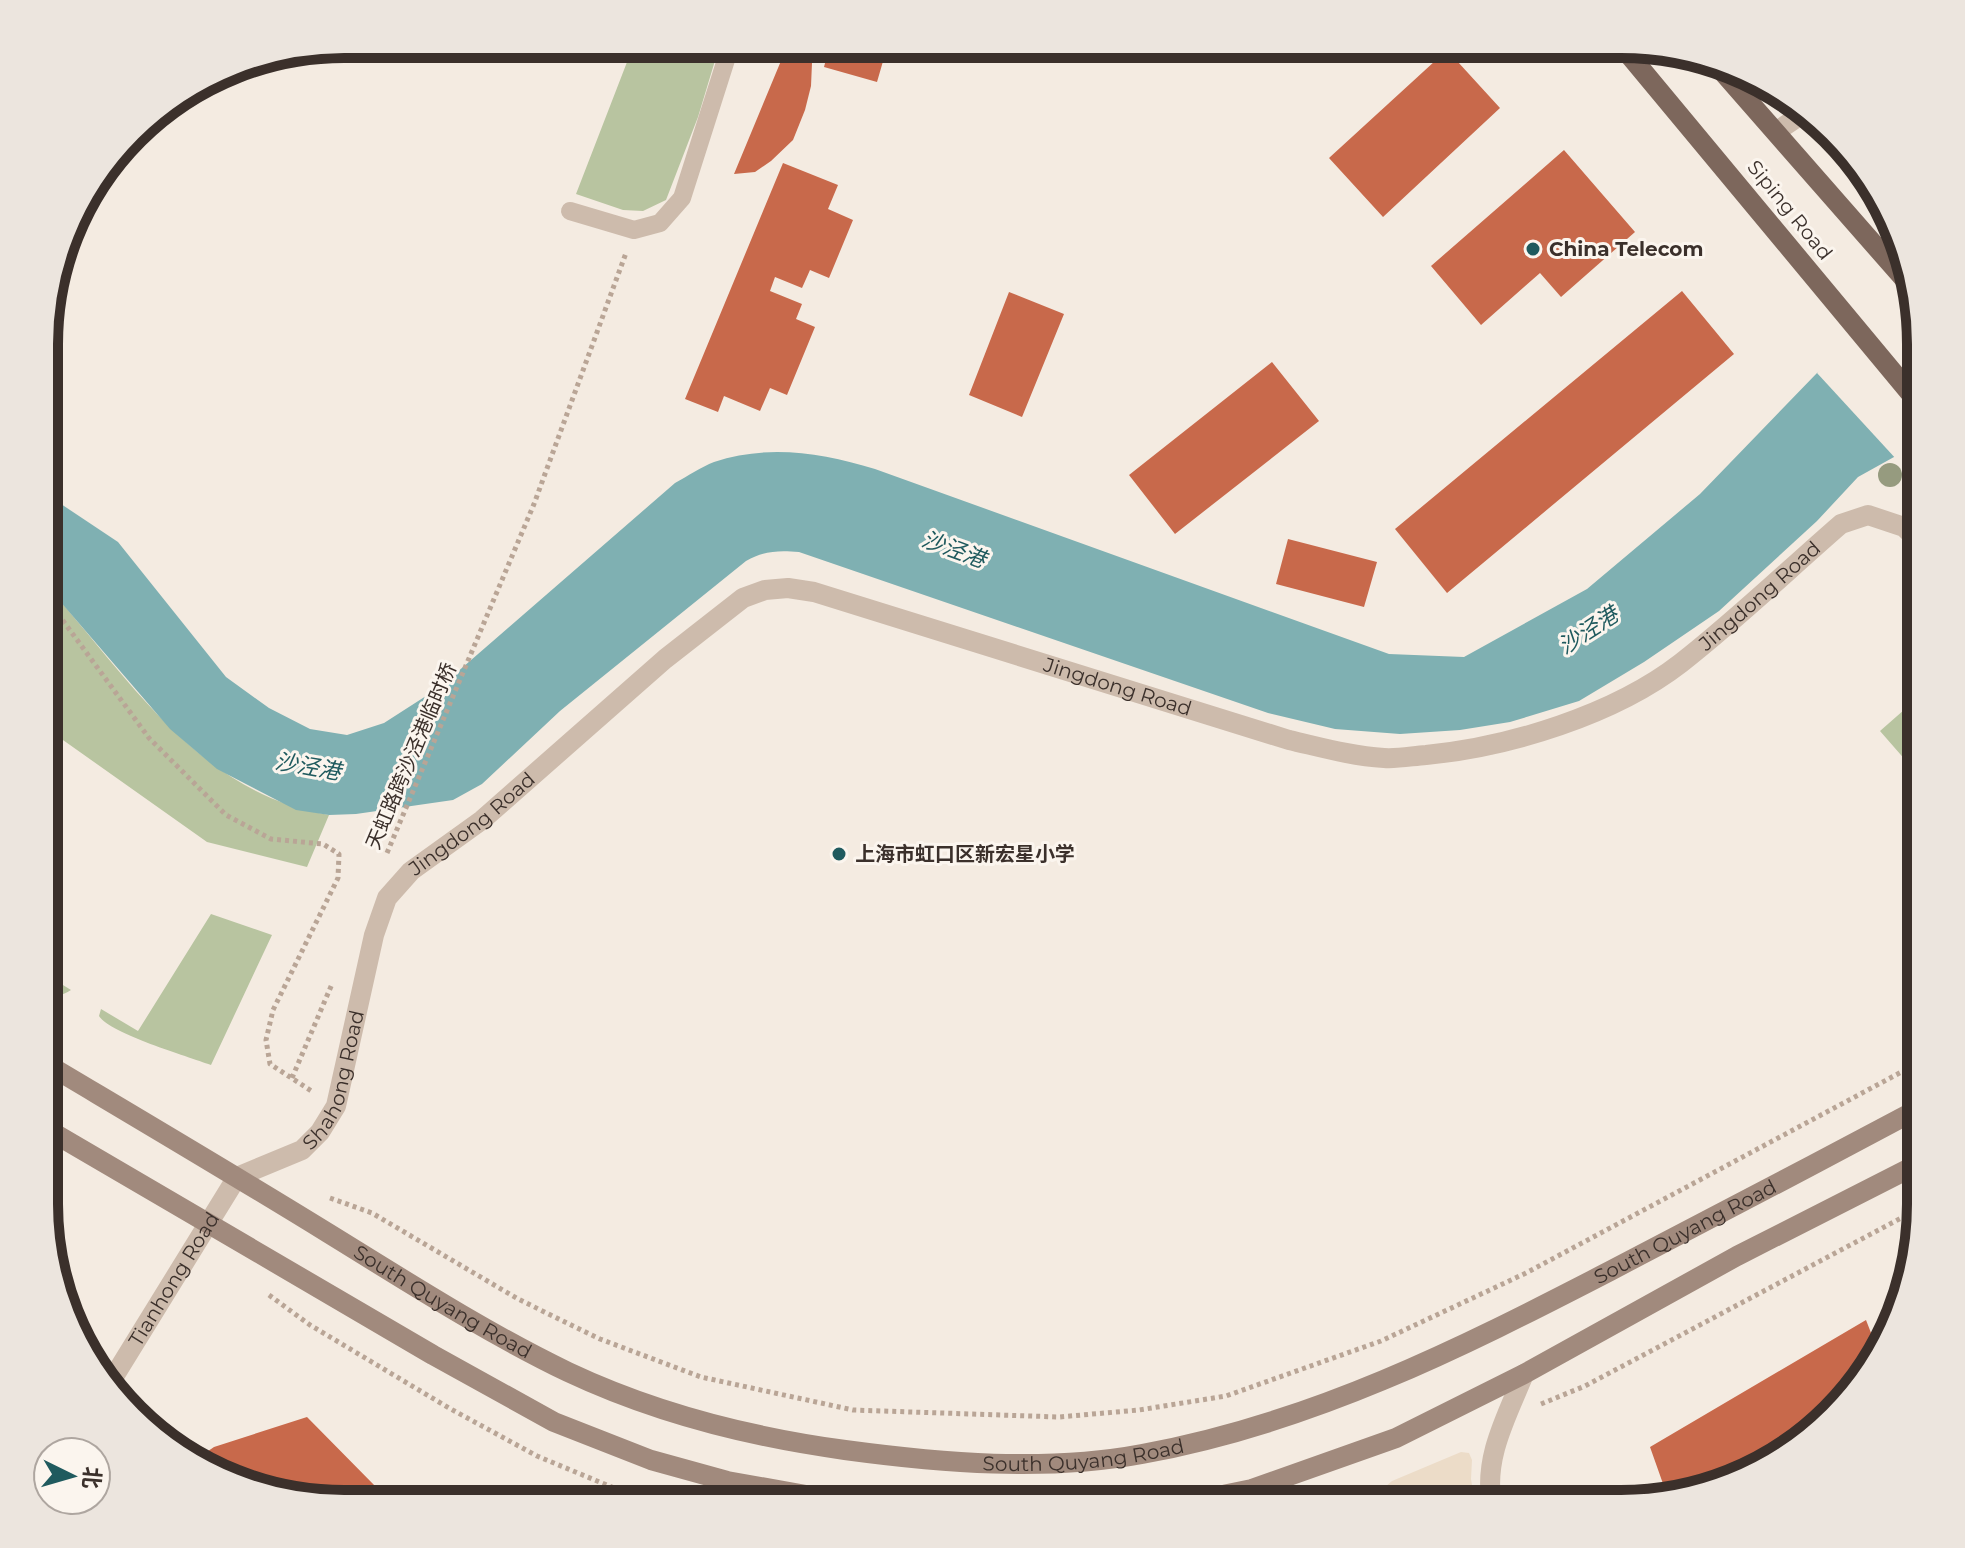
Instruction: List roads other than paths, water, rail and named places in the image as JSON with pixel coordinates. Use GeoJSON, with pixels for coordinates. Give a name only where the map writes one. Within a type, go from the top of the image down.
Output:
{"type":"FeatureCollection","features":[{"type":"Feature","properties":{"kind":"main road","name":"Siping Road"},"geometry":{"type":"LineString","coordinates":[[1632,59],[1907,390]]}},
{"type":"Feature","properties":{"kind":"main road","name":"Siping Road"},"geometry":{"type":"LineString","coordinates":[[1731,80],[1897,271]]}},
{"type":"Feature","properties":{"kind":"main road","name":"South Quyang Road"},"geometry":{"type":"LineString","coordinates":[[58,1071],[456,1311],[570,1373],[686,1417],[765,1437],[892,1457],[962,1463],[1047,1463],[1138,1455],[1227,1435],[1296,1414],[1463,1347],[1907,1115]]}},
{"type":"Feature","properties":{"kind":"main road"},"geometry":{"type":"LineString","coordinates":[[58,1136],[554,1422],[666,1464],[727,1481],[777,1490]]}},
{"type":"Feature","properties":{"kind":"main road"},"geometry":{"type":"LineString","coordinates":[[1247,1490],[1396,1438],[1524,1374],[1737,1256],[1907,1170]]}},
{"type":"Feature","properties":{"kind":"street"},"geometry":{"type":"LineString","coordinates":[[1777,131],[1796,118]]}},
{"type":"Feature","properties":{"kind":"street","name":"Jingdong Road"},"geometry":{"type":"LineString","coordinates":[[374,935],[387,898],[411,871],[482,820],[665,659],[743,598],[765,590],[788,588],[814,592],[1289,740],[1341,753],[1387,759],[1484,747],[1537,733],[1589,713],[1643,688],[1679,664],[1841,524],[1868,515],[1907,530]]}},
{"type":"Feature","properties":{"kind":"street","name":"Shahong Road"},"geometry":{"type":"LineString","coordinates":[[237,1177],[302,1150],[320,1132],[336,1106],[374,935]]}},
{"type":"Feature","properties":{"kind":"street","name":"Tianhong Road"},"geometry":{"type":"LineString","coordinates":[[115,1375],[237,1177]]}},
{"type":"Feature","properties":{"kind":"street"},"geometry":{"type":"LineString","coordinates":[[1490,1490],[1493,1452],[1524,1374]]}},
{"type":"Feature","properties":{"kind":"street"},"geometry":{"type":"LineString","coordinates":[[1252,1489],[1256,1490]]}},
{"type":"Feature","properties":{"kind":"lane"},"geometry":{"type":"LineString","coordinates":[[570,211],[634,230],[660,223],[682,198],[727,58]]}},
{"type":"Feature","properties":{"kind":"water","name":"沙泾港"},"geometry":{"type":"Polygon","coordinates":[[[1906,320],[1907,450],[1858,477],[1817,521],[1719,611],[1644,662],[1579,701],[1510,722],[1460,730],[1400,734],[1335,729],[1268,713],[799,552],[778,551],[746,561],[560,711],[482,784],[453,800],[329,815],[296,810],[217,769],[170,729],[58,599],[58,502],[118,542],[226,677],[269,708],[310,729],[347,735],[384,723],[440,687],[675,483],[709,464],[734,456],[775,452],[815,455],[875,469],[1389,654],[1464,657],[1587,589],[1700,494],[1817,373],[1906,320]]]}},
{"type":"Feature","properties":{"kind":"place","name":"China Telecom"},"geometry":{"type":"Point","coordinates":[1533,249]}},
{"type":"Feature","properties":{"kind":"place","name":"上海市虹口区新宏星小学"},"geometry":{"type":"Point","coordinates":[839,854]}}]}
